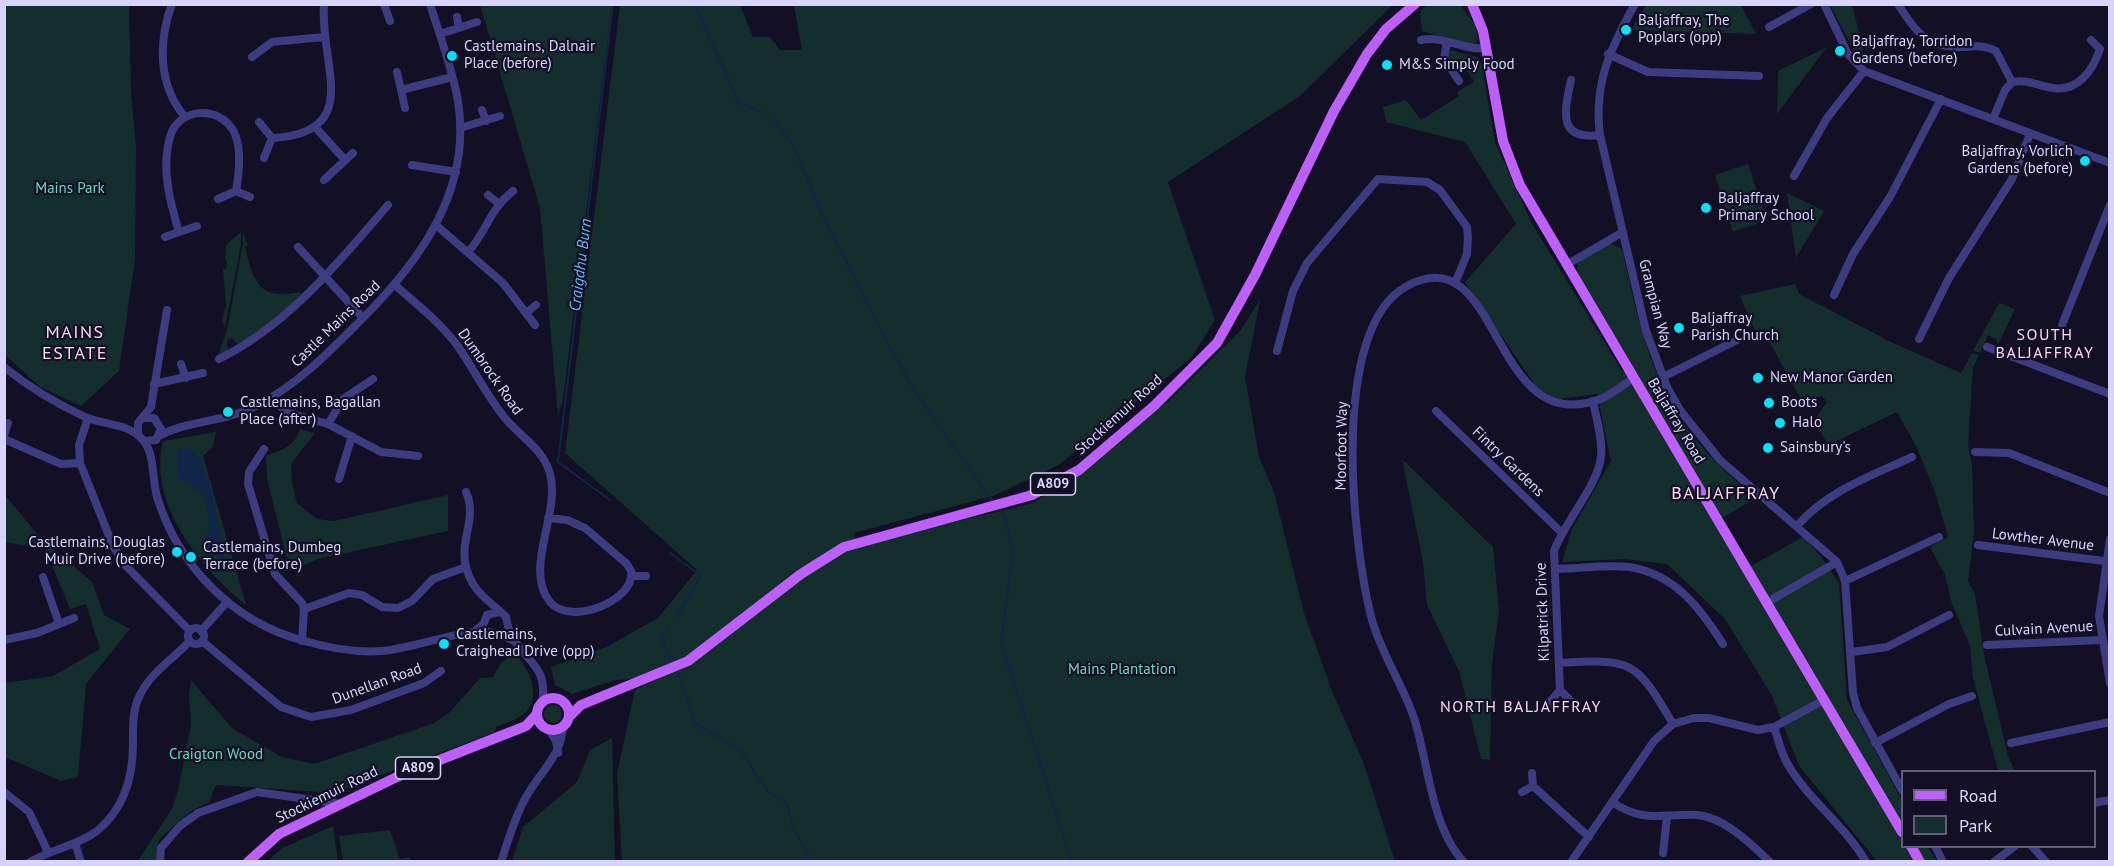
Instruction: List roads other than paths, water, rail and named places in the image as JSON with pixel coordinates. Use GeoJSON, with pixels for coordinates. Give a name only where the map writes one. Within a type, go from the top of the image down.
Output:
{"type":"FeatureCollection","features":[{"type":"Feature","properties":{"kind":"main road","name":"Stockiemuir Road"},"geometry":{"type":"LineString","coordinates":[[248,861],[279,834],[399,776],[526,726],[547,729],[566,722],[581,705],[688,662],[801,574],[844,547],[1032,495],[1079,470],[1154,405],[1217,343],[1255,275],[1334,111],[1361,64],[1386,29],[1415,4]]}},
{"type":"Feature","properties":{"kind":"main road","name":"Baljaffray Road"},"geometry":{"type":"LineString","coordinates":[[1472,5],[1481,22],[1497,117],[1511,167],[1566,266],[1901,830]]}},
{"type":"Feature","properties":{"kind":"main road","name":"Stockiemuir Road"},"geometry":{"type":"LineString","coordinates":[[526,726],[544,702],[581,705]]}},
{"type":"Feature","properties":{"kind":"main road"},"geometry":{"type":"LineString","coordinates":[[544,702],[539,722],[547,729]]}},
{"type":"Feature","properties":{"kind":"main road"},"geometry":{"type":"LineString","coordinates":[[564,703],[566,722]]}},
{"type":"Feature","properties":{"kind":"main road"},"geometry":{"type":"LineString","coordinates":[[1912,848],[1920,861]]}},
{"type":"Feature","properties":{"kind":"street"},"geometry":{"type":"LineString","coordinates":[[172,4],[162,37],[164,67],[172,100],[185,117]]}},
{"type":"Feature","properties":{"kind":"street"},"geometry":{"type":"LineString","coordinates":[[272,138],[300,136],[315,128],[330,105],[324,37],[324,4]]}},
{"type":"Feature","properties":{"kind":"street"},"geometry":{"type":"LineString","coordinates":[[390,21],[385,6],[396,4]]}},
{"type":"Feature","properties":{"kind":"street","name":"Castle Mains Road"},"geometry":{"type":"LineString","coordinates":[[157,438],[175,428],[234,415],[272,397],[313,366],[395,285],[437,226],[449,198],[456,172],[460,128],[452,76],[430,4]]}},
{"type":"Feature","properties":{"kind":"street","name":"Grampian Way"},"geometry":{"type":"LineString","coordinates":[[1635,4],[1608,54],[1598,103],[1600,135],[1646,331],[1663,377],[1680,410],[1720,460],[1837,562],[1845,581],[1852,652],[1853,693],[1857,708],[1901,788]]}},
{"type":"Feature","properties":{"kind":"street"},"geometry":{"type":"LineString","coordinates":[[1769,27],[1811,4]]}},
{"type":"Feature","properties":{"kind":"street"},"geometry":{"type":"LineString","coordinates":[[1824,4],[1848,54],[1864,71],[1994,118],[2109,164]]}},
{"type":"Feature","properties":{"kind":"street"},"geometry":{"type":"LineString","coordinates":[[1898,4],[1918,33],[1931,43],[1950,47],[1982,46],[1995,51],[2012,82]]}},
{"type":"Feature","properties":{"kind":"street"},"geometry":{"type":"LineString","coordinates":[[456,17],[459,28]]}},
{"type":"Feature","properties":{"kind":"street"},"geometry":{"type":"LineString","coordinates":[[440,34],[477,22]]}},
{"type":"Feature","properties":{"kind":"street"},"geometry":{"type":"LineString","coordinates":[[252,57],[272,42],[324,37]]}},
{"type":"Feature","properties":{"kind":"street"},"geometry":{"type":"LineString","coordinates":[[1421,40],[1430,38],[1472,48],[1486,48]]}},
{"type":"Feature","properties":{"kind":"street"},"geometry":{"type":"LineString","coordinates":[[2091,40],[2100,49]]}},
{"type":"Feature","properties":{"kind":"street"},"geometry":{"type":"LineString","coordinates":[[1447,42],[1444,58],[1459,81]]}},
{"type":"Feature","properties":{"kind":"street"},"geometry":{"type":"LineString","coordinates":[[1994,118],[2005,90],[2012,82],[2031,81],[2052,88],[2073,86],[2091,70],[2100,49],[2109,44]]}},
{"type":"Feature","properties":{"kind":"street"},"geometry":{"type":"LineString","coordinates":[[1608,54],[1648,72],[1759,76]]}},
{"type":"Feature","properties":{"kind":"street"},"geometry":{"type":"LineString","coordinates":[[1794,176],[1827,118],[1864,71]]}},
{"type":"Feature","properties":{"kind":"street"},"geometry":{"type":"LineString","coordinates":[[397,72],[405,108]]}},
{"type":"Feature","properties":{"kind":"street"},"geometry":{"type":"LineString","coordinates":[[401,90],[452,76]]}},
{"type":"Feature","properties":{"kind":"street"},"geometry":{"type":"LineString","coordinates":[[1571,80],[1564,112],[1566,121],[1573,132],[1581,136],[1600,135]]}},
{"type":"Feature","properties":{"kind":"street"},"geometry":{"type":"LineString","coordinates":[[1834,295],[1853,254],[1890,196],[1941,99]]}},
{"type":"Feature","properties":{"kind":"street"},"geometry":{"type":"LineString","coordinates":[[482,110],[486,121]]}},
{"type":"Feature","properties":{"kind":"street"},"geometry":{"type":"LineString","coordinates":[[179,232],[167,192],[168,146],[171,133],[185,117],[207,113],[221,118],[230,126],[238,148],[236,191]]}},
{"type":"Feature","properties":{"kind":"street"},"geometry":{"type":"LineString","coordinates":[[460,128],[500,116]]}},
{"type":"Feature","properties":{"kind":"street"},"geometry":{"type":"LineString","coordinates":[[259,122],[272,138]]}},
{"type":"Feature","properties":{"kind":"street"},"geometry":{"type":"LineString","coordinates":[[315,128],[345,160]]}},
{"type":"Feature","properties":{"kind":"street"},"geometry":{"type":"LineString","coordinates":[[1919,339],[1949,278],[2012,179],[2030,134]]}},
{"type":"Feature","properties":{"kind":"street"},"geometry":{"type":"LineString","coordinates":[[264,158],[272,138]]}},
{"type":"Feature","properties":{"kind":"street"},"geometry":{"type":"LineString","coordinates":[[324,180],[353,153]]}},
{"type":"Feature","properties":{"kind":"street"},"geometry":{"type":"LineString","coordinates":[[412,165],[456,172]]}},
{"type":"Feature","properties":{"kind":"street"},"geometry":{"type":"LineString","coordinates":[[1278,351],[1293,291],[1306,263],[1378,179],[1427,182],[1440,190],[1467,227],[1467,254],[1456,281],[1465,289],[1535,393],[1557,403],[1593,401],[1605,397],[1633,378]]}},
{"type":"Feature","properties":{"kind":"street"},"geometry":{"type":"LineString","coordinates":[[218,199],[236,191],[250,197]]}},
{"type":"Feature","properties":{"kind":"street"},"geometry":{"type":"LineString","coordinates":[[469,251],[478,240],[498,203],[513,191]]}},
{"type":"Feature","properties":{"kind":"street"},"geometry":{"type":"LineString","coordinates":[[488,195],[498,203]]}},
{"type":"Feature","properties":{"kind":"street"},"geometry":{"type":"LineString","coordinates":[[2062,325],[2109,205]]}},
{"type":"Feature","properties":{"kind":"street"},"geometry":{"type":"LineString","coordinates":[[219,359],[262,335],[326,275],[388,206]]}},
{"type":"Feature","properties":{"kind":"street"},"geometry":{"type":"LineString","coordinates":[[165,237],[197,225]]}},
{"type":"Feature","properties":{"kind":"street"},"geometry":{"type":"LineString","coordinates":[[437,226],[469,251],[503,283],[534,325]]}},
{"type":"Feature","properties":{"kind":"street"},"geometry":{"type":"LineString","coordinates":[[1566,266],[1623,232]]}},
{"type":"Feature","properties":{"kind":"street"},"geometry":{"type":"LineString","coordinates":[[298,247],[363,318]]}},
{"type":"Feature","properties":{"kind":"street","name":"Moorfoot Way"},"geometry":{"type":"LineString","coordinates":[[1456,281],[1442,276],[1426,277],[1402,289],[1381,312],[1364,350],[1354,407],[1352,473],[1362,575],[1372,622],[1388,663],[1412,711],[1447,838],[1464,861]]}},
{"type":"Feature","properties":{"kind":"street","name":"Dumbrock Road"},"geometry":{"type":"LineString","coordinates":[[395,285],[448,335],[495,405],[541,454],[552,483],[540,577],[549,601],[558,609],[577,614],[593,610],[627,588],[632,576]]}},
{"type":"Feature","properties":{"kind":"street"},"geometry":{"type":"LineString","coordinates":[[526,313],[536,305]]}},
{"type":"Feature","properties":{"kind":"street"},"geometry":{"type":"LineString","coordinates":[[141,438],[141,420],[151,407],[162,354],[167,310]]}},
{"type":"Feature","properties":{"kind":"street"},"geometry":{"type":"LineString","coordinates":[[1663,377],[1737,340]]}},
{"type":"Feature","properties":{"kind":"street"},"geometry":{"type":"LineString","coordinates":[[1987,347],[2109,394]]}},
{"type":"Feature","properties":{"kind":"street"},"geometry":{"type":"LineString","coordinates":[[181,364],[186,378]]}},
{"type":"Feature","properties":{"kind":"street"},"geometry":{"type":"LineString","coordinates":[[4,367],[39,394],[88,418],[123,427],[141,438],[150,454],[155,490],[171,534],[194,569],[227,602],[278,633],[341,650],[384,651],[472,633],[489,626],[507,626]]}},
{"type":"Feature","properties":{"kind":"street"},"geometry":{"type":"LineString","coordinates":[[154,384],[203,373]]}},
{"type":"Feature","properties":{"kind":"street"},"geometry":{"type":"LineString","coordinates":[[328,424],[343,399],[373,379]]}},
{"type":"Feature","properties":{"kind":"street"},"geometry":{"type":"LineString","coordinates":[[272,397],[286,412],[328,424],[386,453],[418,456]]}},
{"type":"Feature","properties":{"kind":"street","name":"Kilpatrick Drive"},"geometry":{"type":"LineString","coordinates":[[1560,690],[1554,551],[1561,532],[1598,472],[1601,459],[1593,401]]}},
{"type":"Feature","properties":{"kind":"street"},"geometry":{"type":"LineString","coordinates":[[150,454],[157,438],[157,421],[151,407]]}},
{"type":"Feature","properties":{"kind":"street","name":"Fintry Gardens"},"geometry":{"type":"LineString","coordinates":[[1436,411],[1561,532]]}},
{"type":"Feature","properties":{"kind":"street"},"geometry":{"type":"LineString","coordinates":[[88,418],[79,445],[80,463],[117,553],[196,644],[202,641],[201,631],[227,602]]}},
{"type":"Feature","properties":{"kind":"street","name":"Castle Mains Road"},"geometry":{"type":"LineString","coordinates":[[123,427],[141,420],[157,421],[175,428]]}},
{"type":"Feature","properties":{"kind":"street"},"geometry":{"type":"LineString","coordinates":[[8,423],[4,437],[61,464],[80,463]]}},
{"type":"Feature","properties":{"kind":"street"},"geometry":{"type":"LineString","coordinates":[[339,479],[352,436]]}},
{"type":"Feature","properties":{"kind":"street"},"geometry":{"type":"LineString","coordinates":[[141,438],[157,438]]}},
{"type":"Feature","properties":{"kind":"street"},"geometry":{"type":"LineString","coordinates":[[264,449],[249,472],[248,484],[275,574],[302,603],[304,609],[302,640]]}},
{"type":"Feature","properties":{"kind":"street"},"geometry":{"type":"LineString","coordinates":[[1975,452],[2009,453],[2109,493]]}},
{"type":"Feature","properties":{"kind":"street"},"geometry":{"type":"LineString","coordinates":[[1797,526],[1814,507],[1842,490],[1912,457]]}},
{"type":"Feature","properties":{"kind":"street"},"geometry":{"type":"LineString","coordinates":[[466,492],[467,513],[464,539],[466,567],[473,584],[485,601],[506,617],[507,626],[514,641]]}},
{"type":"Feature","properties":{"kind":"street"},"geometry":{"type":"LineString","coordinates":[[548,518],[567,520],[585,528],[627,564],[632,576],[646,576]]}},
{"type":"Feature","properties":{"kind":"street"},"geometry":{"type":"LineString","coordinates":[[1845,581],[1939,537]]}},
{"type":"Feature","properties":{"kind":"street"},"geometry":{"type":"LineString","coordinates":[[2109,539],[2104,561],[2099,616],[2109,683]]}},
{"type":"Feature","properties":{"kind":"street","name":"Lowther Avenue"},"geometry":{"type":"LineString","coordinates":[[1978,545],[2104,561]]}},
{"type":"Feature","properties":{"kind":"street"},"geometry":{"type":"LineString","coordinates":[[1766,603],[1837,562]]}},
{"type":"Feature","properties":{"kind":"street"},"geometry":{"type":"LineString","coordinates":[[304,609],[349,593],[362,596],[382,607],[398,608],[412,601],[433,579],[466,567]]}},
{"type":"Feature","properties":{"kind":"street"},"geometry":{"type":"LineString","coordinates":[[1555,569],[1629,567],[1657,575],[1684,591],[1703,613],[1723,644]]}},
{"type":"Feature","properties":{"kind":"street"},"geometry":{"type":"LineString","coordinates":[[43,577],[59,624]]}},
{"type":"Feature","properties":{"kind":"street"},"geometry":{"type":"LineString","coordinates":[[485,601],[489,626],[514,641],[535,663],[544,702]]}},
{"type":"Feature","properties":{"kind":"street"},"geometry":{"type":"LineString","coordinates":[[489,626],[499,612]]}},
{"type":"Feature","properties":{"kind":"street"},"geometry":{"type":"LineString","coordinates":[[1852,652],[1887,647],[1949,615]]}},
{"type":"Feature","properties":{"kind":"street"},"geometry":{"type":"LineString","coordinates":[[4,640],[37,633],[74,618]]}},
{"type":"Feature","properties":{"kind":"street"},"geometry":{"type":"LineString","coordinates":[[30,861],[75,843],[96,831],[116,813],[132,766],[133,718],[139,696],[146,684],[196,628],[201,631]]}},
{"type":"Feature","properties":{"kind":"street","name":"Culvain Avenue"},"geometry":{"type":"LineString","coordinates":[[1987,645],[2101,640]]}},
{"type":"Feature","properties":{"kind":"street","name":"Dunellan Road"},"geometry":{"type":"LineString","coordinates":[[202,641],[281,707],[311,717],[337,714],[358,708],[380,697],[424,683],[441,671]]}},
{"type":"Feature","properties":{"kind":"street"},"geometry":{"type":"LineString","coordinates":[[1559,663],[1605,660],[1627,664],[1644,679],[1673,723]]}},
{"type":"Feature","properties":{"kind":"street"},"geometry":{"type":"LineString","coordinates":[[1549,703],[1560,690],[1571,701]]}},
{"type":"Feature","properties":{"kind":"street"},"geometry":{"type":"LineString","coordinates":[[1875,743],[1949,704],[1972,696]]}},
{"type":"Feature","properties":{"kind":"street"},"geometry":{"type":"LineString","coordinates":[[1571,861],[1654,741],[1673,723],[1694,718],[1709,718],[1749,729],[1774,727],[1824,700]]}},
{"type":"Feature","properties":{"kind":"street"},"geometry":{"type":"LineString","coordinates":[[501,861],[518,813],[529,792],[558,753],[566,722]]}},
{"type":"Feature","properties":{"kind":"street"},"geometry":{"type":"LineString","coordinates":[[2011,743],[2109,722]]}},
{"type":"Feature","properties":{"kind":"street"},"geometry":{"type":"LineString","coordinates":[[1774,727],[1786,762],[1805,787],[1845,830],[1866,861]]}},
{"type":"Feature","properties":{"kind":"street"},"geometry":{"type":"LineString","coordinates":[[547,729],[556,741],[558,753]]}},
{"type":"Feature","properties":{"kind":"street"},"geometry":{"type":"LineString","coordinates":[[1532,773],[1533,786],[1589,837]]}},
{"type":"Feature","properties":{"kind":"street"},"geometry":{"type":"LineString","coordinates":[[1522,792],[1533,786]]}},
{"type":"Feature","properties":{"kind":"street"},"geometry":{"type":"LineString","coordinates":[[4,792],[29,812],[48,852]]}},
{"type":"Feature","properties":{"kind":"street"},"geometry":{"type":"LineString","coordinates":[[160,861],[161,848],[180,826],[198,813],[248,795],[274,793],[341,804]]}},
{"type":"Feature","properties":{"kind":"street"},"geometry":{"type":"LineString","coordinates":[[1612,802],[1638,816],[1699,815],[1721,824],[1748,841],[1770,861]]}},
{"type":"Feature","properties":{"kind":"street"},"geometry":{"type":"LineString","coordinates":[[1663,852],[1667,817]]}},
{"type":"Feature","properties":{"kind":"street"},"geometry":{"type":"LineString","coordinates":[[75,843],[81,861]]}},
{"type":"Feature","properties":{"kind":"street"},"geometry":{"type":"LineString","coordinates":[[1994,861],[2012,848]]}},
{"type":"Feature","properties":{"kind":"street"},"geometry":{"type":"LineString","coordinates":[[2034,848],[2046,861]]}},
{"type":"Feature","properties":{"kind":"water"},"geometry":{"type":"Polygon","coordinates":[[[177,449],[193,452],[202,464],[211,491],[227,564],[200,543],[210,530],[206,505],[201,492],[177,476],[177,449]]]}},
{"type":"Feature","properties":{"kind":"waterway","name":"Craigdhu Burn"},"geometry":{"type":"LineString","coordinates":[[610,500],[558,462],[613,4]]}},
{"type":"Feature","properties":{"kind":"waterway"},"geometry":{"type":"LineString","coordinates":[[695,4],[738,102],[763,113]]}},
{"type":"Feature","properties":{"kind":"waterway"},"geometry":{"type":"LineString","coordinates":[[773,118],[793,145],[821,212],[890,348],[920,399],[993,502]]}},
{"type":"Feature","properties":{"kind":"waterway"},"geometry":{"type":"LineString","coordinates":[[1002,512],[1013,552],[1001,643],[1072,862]]}},
{"type":"Feature","properties":{"kind":"waterway"},"geometry":{"type":"LineString","coordinates":[[670,553],[701,576],[676,618]]}},
{"type":"Feature","properties":{"kind":"waterway"},"geometry":{"type":"LineString","coordinates":[[670,627],[661,637],[671,661]]}},
{"type":"Feature","properties":{"kind":"waterway"},"geometry":{"type":"LineString","coordinates":[[678,672],[696,724],[740,750],[768,792],[787,803],[793,829],[813,862]]}},
{"type":"Feature","properties":{"kind":"place","name":"Baljaffray, The Poplars (opp)"},"geometry":{"type":"Point","coordinates":[1626,30]}},
{"type":"Feature","properties":{"kind":"place","name":"Baljaffray, Torridon Gardens (before)"},"geometry":{"type":"Point","coordinates":[1840,51]}},
{"type":"Feature","properties":{"kind":"place","name":"Castlemains, Dalnair Place (before)"},"geometry":{"type":"Point","coordinates":[452,56]}},
{"type":"Feature","properties":{"kind":"place","name":"M&S Simply Food"},"geometry":{"type":"Point","coordinates":[1387,65]}},
{"type":"Feature","properties":{"kind":"place","name":"Baljaffray, Vorlich Gardens (before)"},"geometry":{"type":"Point","coordinates":[2085,161]}},
{"type":"Feature","properties":{"kind":"place","name":"Baljaffray Primary School"},"geometry":{"type":"Point","coordinates":[1706,208]}},
{"type":"Feature","properties":{"kind":"place","name":"Baljaffray Parish Church"},"geometry":{"type":"Point","coordinates":[1679,328]}},
{"type":"Feature","properties":{"kind":"place","name":"New Manor Garden"},"geometry":{"type":"Point","coordinates":[1758,378]}},
{"type":"Feature","properties":{"kind":"place","name":"Boots"},"geometry":{"type":"Point","coordinates":[1769,403]}},
{"type":"Feature","properties":{"kind":"place","name":"Castlemains, Bagallan Place (after)"},"geometry":{"type":"Point","coordinates":[228,412]}},
{"type":"Feature","properties":{"kind":"place","name":"Halo"},"geometry":{"type":"Point","coordinates":[1780,423]}},
{"type":"Feature","properties":{"kind":"place","name":"Sainsbury's"},"geometry":{"type":"Point","coordinates":[1768,448]}},
{"type":"Feature","properties":{"kind":"place","name":"Castlemains, Douglas Muir Drive (before)"},"geometry":{"type":"Point","coordinates":[177,552]}},
{"type":"Feature","properties":{"kind":"place","name":"Castlemains, Dumbeg Terrace (before)"},"geometry":{"type":"Point","coordinates":[191,557]}},
{"type":"Feature","properties":{"kind":"place","name":"Castlemains, Craighead Drive (opp)"},"geometry":{"type":"Point","coordinates":[444,644]}},
{"type":"Feature","properties":{"kind":"district","name":"MAINS ESTATE"},"geometry":{"type":"Point","coordinates":[75,343]}},
{"type":"Feature","properties":{"kind":"district","name":"SOUTH BALJAFFRAY"},"geometry":{"type":"Point","coordinates":[2045,344]}},
{"type":"Feature","properties":{"kind":"district","name":"BALJAFFRAY"},"geometry":{"type":"Point","coordinates":[1726,494]}},
{"type":"Feature","properties":{"kind":"district","name":"NORTH BALJAFFRAY"},"geometry":{"type":"Point","coordinates":[1521,707]}},
{"type":"Feature","properties":{"kind":"park label","name":"Mains Park"},"geometry":{"type":"Point","coordinates":[70,189]}},
{"type":"Feature","properties":{"kind":"park label","name":"Mains Plantation"},"geometry":{"type":"Point","coordinates":[1122,670]}},
{"type":"Feature","properties":{"kind":"park label","name":"Craigton Wood"},"geometry":{"type":"Point","coordinates":[216,755]}}]}
